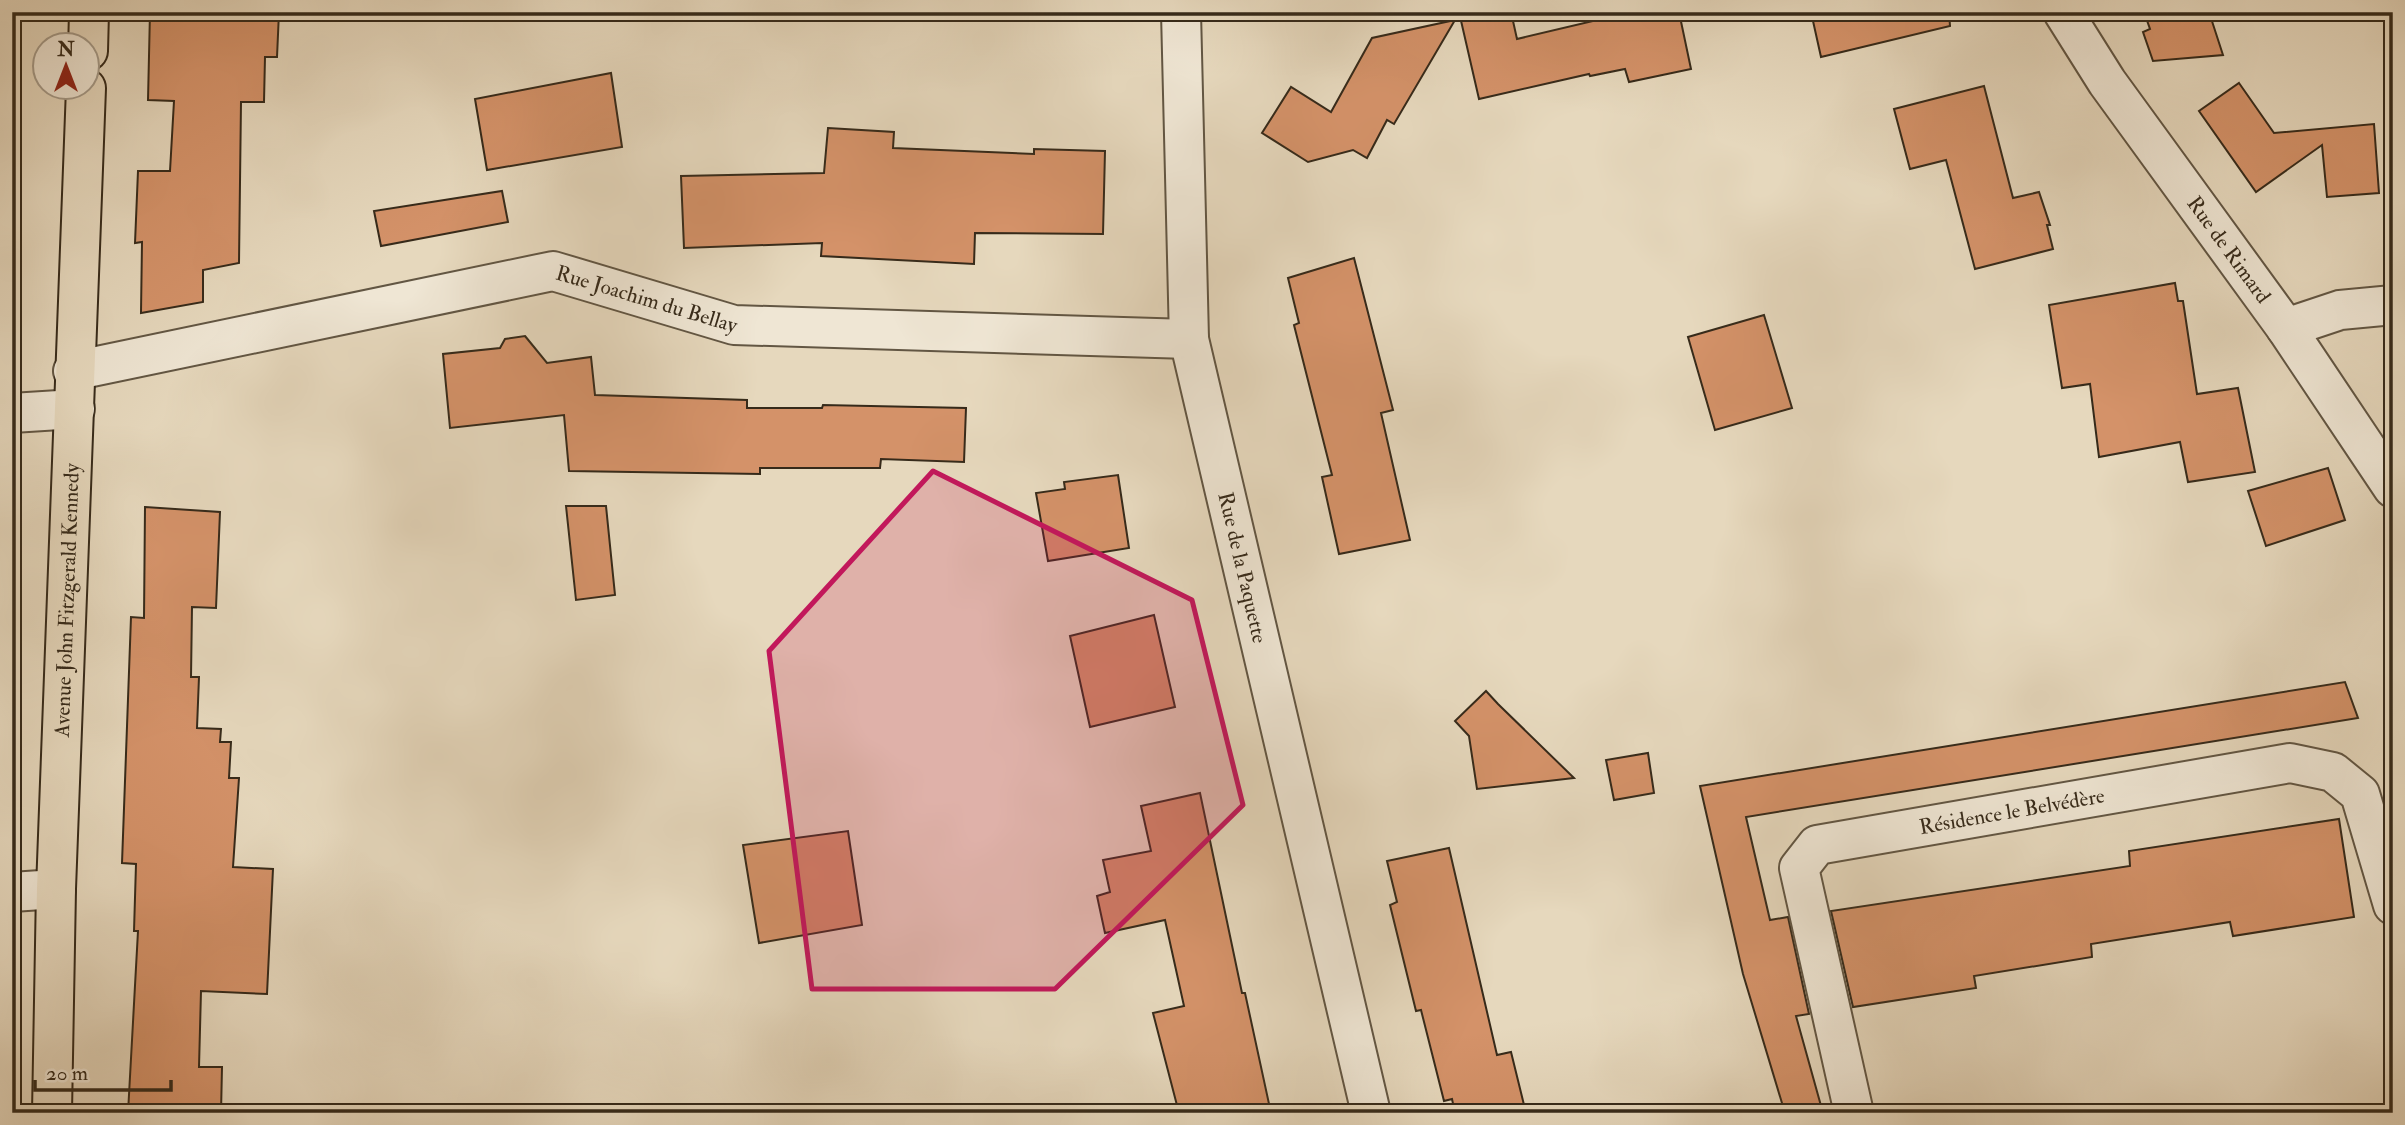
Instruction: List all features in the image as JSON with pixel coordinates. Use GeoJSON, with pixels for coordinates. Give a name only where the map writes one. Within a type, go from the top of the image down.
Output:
{"type":"FeatureCollection","features":[{"type":"Feature","properties":{"kind":"main road"},"geometry":{"type":"LineString","coordinates":[[88,32],[89,12]]}},
{"type":"Feature","properties":{"kind":"main road","name":"Avenue John Fitzgerald Kennedy"},"geometry":{"type":"LineString","coordinates":[[52,1113],[56,889],[75,409],[73,371],[85,102]]}},
{"type":"Feature","properties":{"kind":"street","name":"Rue de la Paquette"},"geometry":{"type":"LineString","coordinates":[[1181,12],[1189,339],[1371,1113]]}},
{"type":"Feature","properties":{"kind":"street","name":"Rue de Rimard"},"geometry":{"type":"LineString","coordinates":[[2063,12],[2107,82],[2286,328],[2393,488]]}},
{"type":"Feature","properties":{"kind":"street","name":"Rue Joachim du Bellay"},"geometry":{"type":"LineString","coordinates":[[73,371],[553,271],[734,325],[1189,339]]}},
{"type":"Feature","properties":{"kind":"street"},"geometry":{"type":"LineString","coordinates":[[2286,328],[2340,310],[2393,305]]}},
{"type":"Feature","properties":{"kind":"street"},"geometry":{"type":"LineString","coordinates":[[12,413],[75,409]]}},
{"type":"Feature","properties":{"kind":"street","name":"Résidence le Belvédère"},"geometry":{"type":"LineString","coordinates":[[1854,1113],[1799,868],[1817,845],[2290,763],[2333,772],[2360,794],[2393,905]]}},
{"type":"Feature","properties":{"kind":"street"},"geometry":{"type":"LineString","coordinates":[[12,892],[56,889]]}},
{"type":"Feature","properties":{"kind":"highlighted area"},"geometry":{"type":"Polygon","coordinates":[[[933,471],[1192,600],[1243,805],[1055,989],[812,989],[769,651],[933,471]]]}},
{"type":"Feature","properties":{"kind":"building"},"geometry":{"type":"Polygon","coordinates":[[[150,12],[279,12],[277,57],[265,57],[264,102],[241,102],[239,263],[203,270],[203,302],[141,313],[142,242],[135,243],[138,171],[170,171],[174,101],[148,100],[150,12]]]}},
{"type":"Feature","properties":{"kind":"building"},"geometry":{"type":"Polygon","coordinates":[[[1459,12],[1511,12],[1517,39],[1631,12],[1679,12],[1691,69],[1629,82],[1625,69],[1590,76],[1589,74],[1479,99],[1459,12]]]}},
{"type":"Feature","properties":{"kind":"building"},"geometry":{"type":"Polygon","coordinates":[[[1811,12],[1949,12],[1950,26],[1821,57],[1811,12]]]}},
{"type":"Feature","properties":{"kind":"building"},"geometry":{"type":"Polygon","coordinates":[[[2144,12],[2209,12],[2223,55],[2153,61],[2143,32],[2150,29],[2144,12]]]}},
{"type":"Feature","properties":{"kind":"building"},"geometry":{"type":"Polygon","coordinates":[[[1455,20],[1394,124],[1387,120],[1367,158],[1353,150],[1308,162],[1262,133],[1291,87],[1331,112],[1372,38],[1455,20]]]}},
{"type":"Feature","properties":{"kind":"building"},"geometry":{"type":"Polygon","coordinates":[[[611,73],[622,147],[487,170],[475,99],[611,73]]]}},
{"type":"Feature","properties":{"kind":"building"},"geometry":{"type":"Polygon","coordinates":[[[2239,83],[2274,133],[2374,124],[2379,193],[2327,197],[2322,145],[2256,192],[2199,111],[2239,83]]]}},
{"type":"Feature","properties":{"kind":"building"},"geometry":{"type":"Polygon","coordinates":[[[1984,86],[2013,198],[2039,192],[2050,225],[2047,225],[2053,249],[1975,269],[1946,160],[1910,169],[1894,109],[1984,86]]]}},
{"type":"Feature","properties":{"kind":"building"},"geometry":{"type":"Polygon","coordinates":[[[828,128],[894,132],[893,148],[1034,154],[1034,149],[1105,151],[1103,234],[975,233],[974,264],[821,256],[822,243],[684,248],[681,176],[824,173],[828,128]]]}},
{"type":"Feature","properties":{"kind":"building"},"geometry":{"type":"Polygon","coordinates":[[[502,191],[508,222],[381,246],[374,211],[502,191]]]}},
{"type":"Feature","properties":{"kind":"building"},"geometry":{"type":"Polygon","coordinates":[[[1354,258],[1393,410],[1381,413],[1410,540],[1339,554],[1322,477],[1332,475],[1294,325],[1299,323],[1288,278],[1354,258]]]}},
{"type":"Feature","properties":{"kind":"building"},"geometry":{"type":"Polygon","coordinates":[[[2175,283],[2178,301],[2183,301],[2197,394],[2238,388],[2255,472],[2188,482],[2180,442],[2099,457],[2090,384],[2062,388],[2049,305],[2175,283]]]}},
{"type":"Feature","properties":{"kind":"building"},"geometry":{"type":"Polygon","coordinates":[[[1764,315],[1792,408],[1715,430],[1688,337],[1764,315]]]}},
{"type":"Feature","properties":{"kind":"building"},"geometry":{"type":"Polygon","coordinates":[[[525,336],[547,363],[591,357],[595,395],[747,400],[747,408],[822,408],[823,405],[966,408],[964,462],[881,459],[880,468],[760,468],[760,474],[569,471],[564,415],[450,428],[443,354],[500,348],[505,339],[525,336]]]}},
{"type":"Feature","properties":{"kind":"building"},"geometry":{"type":"Polygon","coordinates":[[[2328,468],[2345,520],[2266,546],[2248,491],[2328,468]]]}},
{"type":"Feature","properties":{"kind":"building"},"geometry":{"type":"Polygon","coordinates":[[[1118,475],[1129,548],[1048,561],[1036,493],[1065,489],[1064,482],[1118,475]]]}},
{"type":"Feature","properties":{"kind":"building"},"geometry":{"type":"Polygon","coordinates":[[[566,506],[606,506],[615,595],[576,600],[566,506]]]}},
{"type":"Feature","properties":{"kind":"building"},"geometry":{"type":"Polygon","coordinates":[[[145,507],[220,512],[216,608],[192,607],[191,677],[199,677],[197,728],[221,729],[220,742],[231,742],[229,778],[239,778],[233,867],[273,869],[267,994],[201,991],[199,1067],[222,1067],[221,1113],[128,1113],[138,931],[134,931],[136,864],[122,863],[131,617],[144,618],[145,507]]]}},
{"type":"Feature","properties":{"kind":"building"},"geometry":{"type":"Polygon","coordinates":[[[1154,615],[1175,707],[1090,727],[1070,636],[1154,615]]]}},
{"type":"Feature","properties":{"kind":"building"},"geometry":{"type":"Polygon","coordinates":[[[2345,682],[2358,718],[1746,817],[1770,920],[1788,917],[1809,1014],[1796,1016],[1823,1113],[1785,1113],[1743,974],[1700,786],[2345,682]]]}},
{"type":"Feature","properties":{"kind":"building"},"geometry":{"type":"Polygon","coordinates":[[[1486,691],[1574,778],[1477,789],[1469,736],[1455,721],[1486,691]]]}},
{"type":"Feature","properties":{"kind":"building"},"geometry":{"type":"Polygon","coordinates":[[[1648,753],[1654,793],[1614,800],[1606,760],[1648,753]]]}},
{"type":"Feature","properties":{"kind":"building"},"geometry":{"type":"Polygon","coordinates":[[[1200,793],[1242,993],[1245,993],[1271,1113],[1179,1113],[1153,1013],[1184,1006],[1165,920],[1105,933],[1097,896],[1110,892],[1103,860],[1151,851],[1141,806],[1200,793]]]}},
{"type":"Feature","properties":{"kind":"building"},"geometry":{"type":"Polygon","coordinates":[[[2339,819],[2354,917],[2233,936],[2230,922],[2091,944],[2092,957],[1974,976],[1976,988],[1853,1007],[1831,911],[2130,866],[2129,851],[2339,819]]]}},
{"type":"Feature","properties":{"kind":"building"},"geometry":{"type":"Polygon","coordinates":[[[848,831],[862,925],[759,943],[743,845],[848,831]]]}},
{"type":"Feature","properties":{"kind":"building"},"geometry":{"type":"Polygon","coordinates":[[[1449,848],[1497,1055],[1511,1052],[1526,1113],[1455,1113],[1452,1099],[1444,1101],[1421,1010],[1416,1011],[1390,905],[1397,902],[1387,861],[1449,848]]]}}]}
